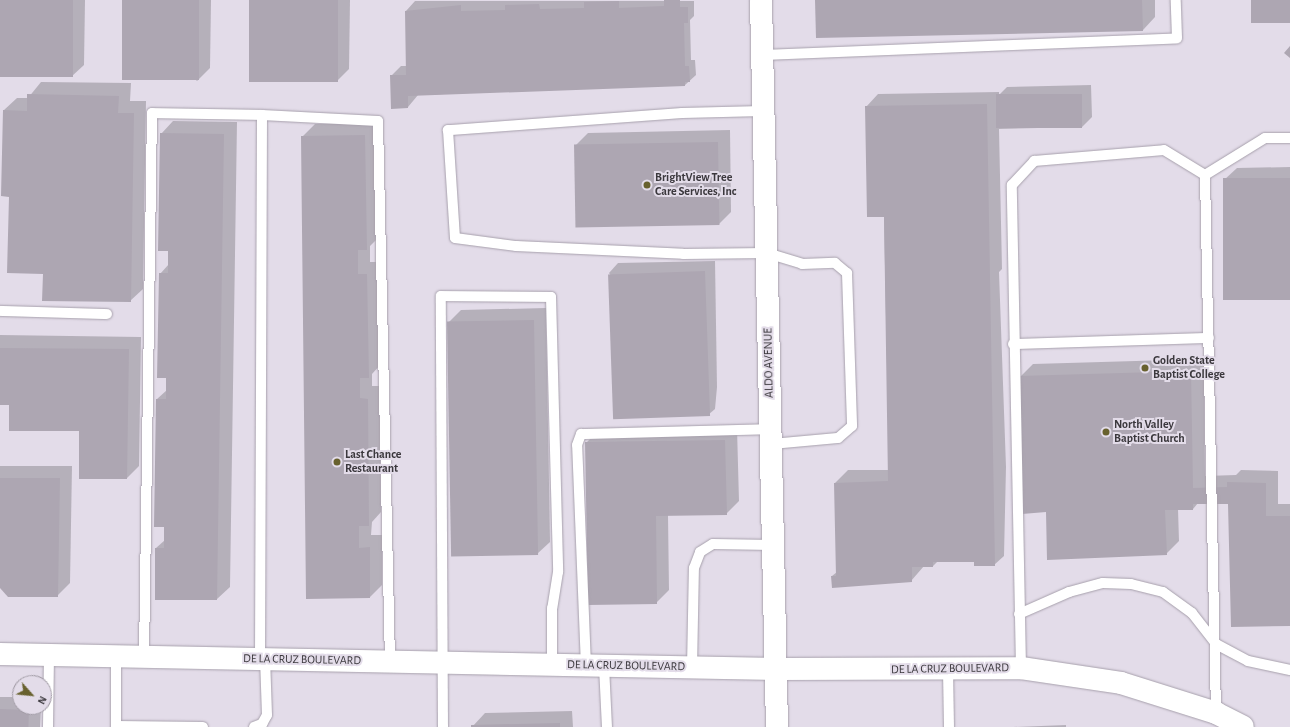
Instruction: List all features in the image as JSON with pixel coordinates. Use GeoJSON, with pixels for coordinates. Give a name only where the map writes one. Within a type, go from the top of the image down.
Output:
{"type":"FeatureCollection","features":[{"type":"Feature","properties":{"kind":"main road","name":"ALDO AVENUE"},"geometry":{"type":"LineString","coordinates":[[761,0],[777,727]]}},
{"type":"Feature","properties":{"kind":"main road","name":"DE LA CRUZ BOULEVARD"},"geometry":{"type":"LineString","coordinates":[[0,654],[692,668],[948,670],[1021,668],[1121,683],[1216,713],[1243,727]]}},
{"type":"Feature","properties":{"kind":"lane"},"geometry":{"type":"LineString","coordinates":[[762,55],[1177,38],[1176,0]]}},
{"type":"Feature","properties":{"kind":"lane"},"geometry":{"type":"LineString","coordinates":[[607,727],[595,666],[578,439],[585,431],[838,438],[846,434],[852,426],[853,392],[847,273],[835,263],[802,264],[767,253],[683,254],[516,246],[455,238],[448,130],[682,113],[763,111]]}},
{"type":"Feature","properties":{"kind":"lane"},"geometry":{"type":"LineString","coordinates":[[144,657],[152,113],[262,115],[378,121],[390,662]]}},
{"type":"Feature","properties":{"kind":"lane"},"geometry":{"type":"LineString","coordinates":[[254,727],[262,724],[267,715],[263,659],[262,115]]}},
{"type":"Feature","properties":{"kind":"lane"},"geometry":{"type":"LineString","coordinates":[[1205,175],[1265,138],[1290,138]]}},
{"type":"Feature","properties":{"kind":"lane"},"geometry":{"type":"LineString","coordinates":[[1021,668],[1013,344],[1012,185],[1034,161],[1164,150],[1205,175]]}},
{"type":"Feature","properties":{"kind":"lane"},"geometry":{"type":"LineString","coordinates":[[1205,175],[1216,644],[1216,713]]}},
{"type":"Feature","properties":{"kind":"lane"},"geometry":{"type":"LineString","coordinates":[[443,727],[441,296],[551,297],[558,572],[552,608],[552,665]]}},
{"type":"Feature","properties":{"kind":"lane"},"geometry":{"type":"LineString","coordinates":[[0,311],[107,314]]}},
{"type":"Feature","properties":{"kind":"lane"},"geometry":{"type":"LineString","coordinates":[[1013,344],[1209,338]]}},
{"type":"Feature","properties":{"kind":"lane"},"geometry":{"type":"LineString","coordinates":[[692,668],[694,568],[700,552],[713,544],[774,545]]}},
{"type":"Feature","properties":{"kind":"lane"},"geometry":{"type":"LineString","coordinates":[[1019,614],[1076,591],[1103,583],[1131,584],[1163,592],[1192,613],[1216,644],[1248,661],[1290,670]]}},
{"type":"Feature","properties":{"kind":"lane"},"geometry":{"type":"LineString","coordinates":[[48,727],[49,655]]}},
{"type":"Feature","properties":{"kind":"lane"},"geometry":{"type":"LineString","coordinates":[[116,656],[116,727],[203,727]]}},
{"type":"Feature","properties":{"kind":"lane"},"geometry":{"type":"LineString","coordinates":[[948,670],[949,727]]}},
{"type":"Feature","properties":{"kind":"building"},"geometry":{"type":"Polygon","coordinates":[[[0,0],[73,0],[73,77],[0,77],[0,0]]]}},
{"type":"Feature","properties":{"kind":"building"},"geometry":{"type":"Polygon","coordinates":[[[122,0],[199,0],[199,80],[122,80],[122,0]]]}},
{"type":"Feature","properties":{"kind":"building"},"geometry":{"type":"Polygon","coordinates":[[[249,0],[338,0],[338,82],[249,82],[249,0]]]}},
{"type":"Feature","properties":{"kind":"building"},"geometry":{"type":"Polygon","coordinates":[[[664,0],[680,0],[680,7],[688,7],[688,23],[684,23],[685,66],[689,66],[690,82],[685,82],[685,86],[408,96],[408,108],[391,109],[390,75],[406,75],[405,11],[461,5],[461,11],[505,10],[505,5],[539,4],[540,9],[584,8],[584,2],[619,1],[619,8],[664,6],[664,0]]]}},
{"type":"Feature","properties":{"kind":"building"},"geometry":{"type":"Polygon","coordinates":[[[815,0],[1142,0],[1143,31],[816,38],[815,0]]]}},
{"type":"Feature","properties":{"kind":"building"},"geometry":{"type":"Polygon","coordinates":[[[1251,0],[1290,0],[1290,23],[1251,23],[1251,0]]]}},
{"type":"Feature","properties":{"kind":"building"},"geometry":{"type":"Polygon","coordinates":[[[1290,46],[1290,58],[1284,53],[1290,46]]]}},
{"type":"Feature","properties":{"kind":"building"},"geometry":{"type":"Polygon","coordinates":[[[27,94],[119,96],[118,113],[134,113],[131,302],[42,301],[43,274],[7,273],[9,197],[1,196],[3,110],[27,111],[27,94]]]}},
{"type":"Feature","properties":{"kind":"building"},"geometry":{"type":"Polygon","coordinates":[[[996,94],[1082,94],[1082,128],[996,128],[996,94]]]}},
{"type":"Feature","properties":{"kind":"building"},"geometry":{"type":"Polygon","coordinates":[[[987,104],[995,566],[974,566],[974,562],[933,562],[933,567],[912,567],[912,582],[832,588],[831,576],[836,576],[834,483],[888,481],[884,217],[867,217],[865,106],[987,104]]]}},
{"type":"Feature","properties":{"kind":"building"},"geometry":{"type":"Polygon","coordinates":[[[160,133],[224,134],[217,600],[155,600],[155,548],[164,548],[164,527],[154,527],[156,399],[166,399],[166,378],[157,378],[159,273],[168,273],[168,251],[158,251],[160,133]]]}},
{"type":"Feature","properties":{"kind":"building"},"geometry":{"type":"Polygon","coordinates":[[[365,135],[367,250],[358,250],[358,274],[367,274],[369,378],[360,378],[360,398],[368,399],[369,526],[359,526],[359,548],[370,547],[370,598],[306,599],[301,136],[365,135]]]}},
{"type":"Feature","properties":{"kind":"building","name":"BrightView Tree Care Services, Inc"},"geometry":{"type":"Polygon","coordinates":[[[718,142],[719,225],[575,228],[574,145],[718,142]]]}},
{"type":"Feature","properties":{"kind":"building"},"geometry":{"type":"Polygon","coordinates":[[[1223,178],[1290,178],[1290,300],[1223,300],[1223,178]]]}},
{"type":"Feature","properties":{"kind":"building"},"geometry":{"type":"Polygon","coordinates":[[[705,271],[710,416],[613,419],[608,274],[705,271]]]}},
{"type":"Feature","properties":{"kind":"building"},"geometry":{"type":"Polygon","coordinates":[[[534,320],[538,555],[451,556],[447,322],[534,320]]]}},
{"type":"Feature","properties":{"kind":"building"},"geometry":{"type":"Polygon","coordinates":[[[0,348],[129,349],[127,479],[79,479],[79,431],[9,431],[9,405],[0,405],[0,348]]]}},
{"type":"Feature","properties":{"kind":"building","name":"North Valley Baptist Church"},"geometry":{"type":"Polygon","coordinates":[[[1191,371],[1193,488],[1227,487],[1227,482],[1266,483],[1266,516],[1290,516],[1290,626],[1231,627],[1228,504],[1193,504],[1193,510],[1165,510],[1167,555],[1047,560],[1046,512],[1022,514],[1019,376],[1191,371]]]}},
{"type":"Feature","properties":{"kind":"building"},"geometry":{"type":"Polygon","coordinates":[[[725,440],[727,515],[656,516],[657,604],[588,605],[585,442],[725,440]]]}},
{"type":"Feature","properties":{"kind":"building"},"geometry":{"type":"Polygon","coordinates":[[[0,478],[60,478],[58,597],[8,597],[0,588],[0,478]]]}},
{"type":"Feature","properties":{"kind":"building"},"geometry":{"type":"Polygon","coordinates":[[[0,709],[12,709],[12,715],[29,715],[28,727],[0,727],[0,709]]]}},
{"type":"Feature","properties":{"kind":"building"},"geometry":{"type":"Polygon","coordinates":[[[560,723],[560,727],[471,727],[471,725],[560,723]]]}},
{"type":"Feature","properties":{"kind":"place","name":"BrightView Tree Care Services, Inc"},"geometry":{"type":"Point","coordinates":[647,185]}},
{"type":"Feature","properties":{"kind":"place","name":"Golden State Baptist College"},"geometry":{"type":"Point","coordinates":[1145,368]}},
{"type":"Feature","properties":{"kind":"place","name":"North Valley Baptist Church"},"geometry":{"type":"Point","coordinates":[1106,432]}},
{"type":"Feature","properties":{"kind":"place","name":"Last Chance Restaurant"},"geometry":{"type":"Point","coordinates":[337,462]}}]}
